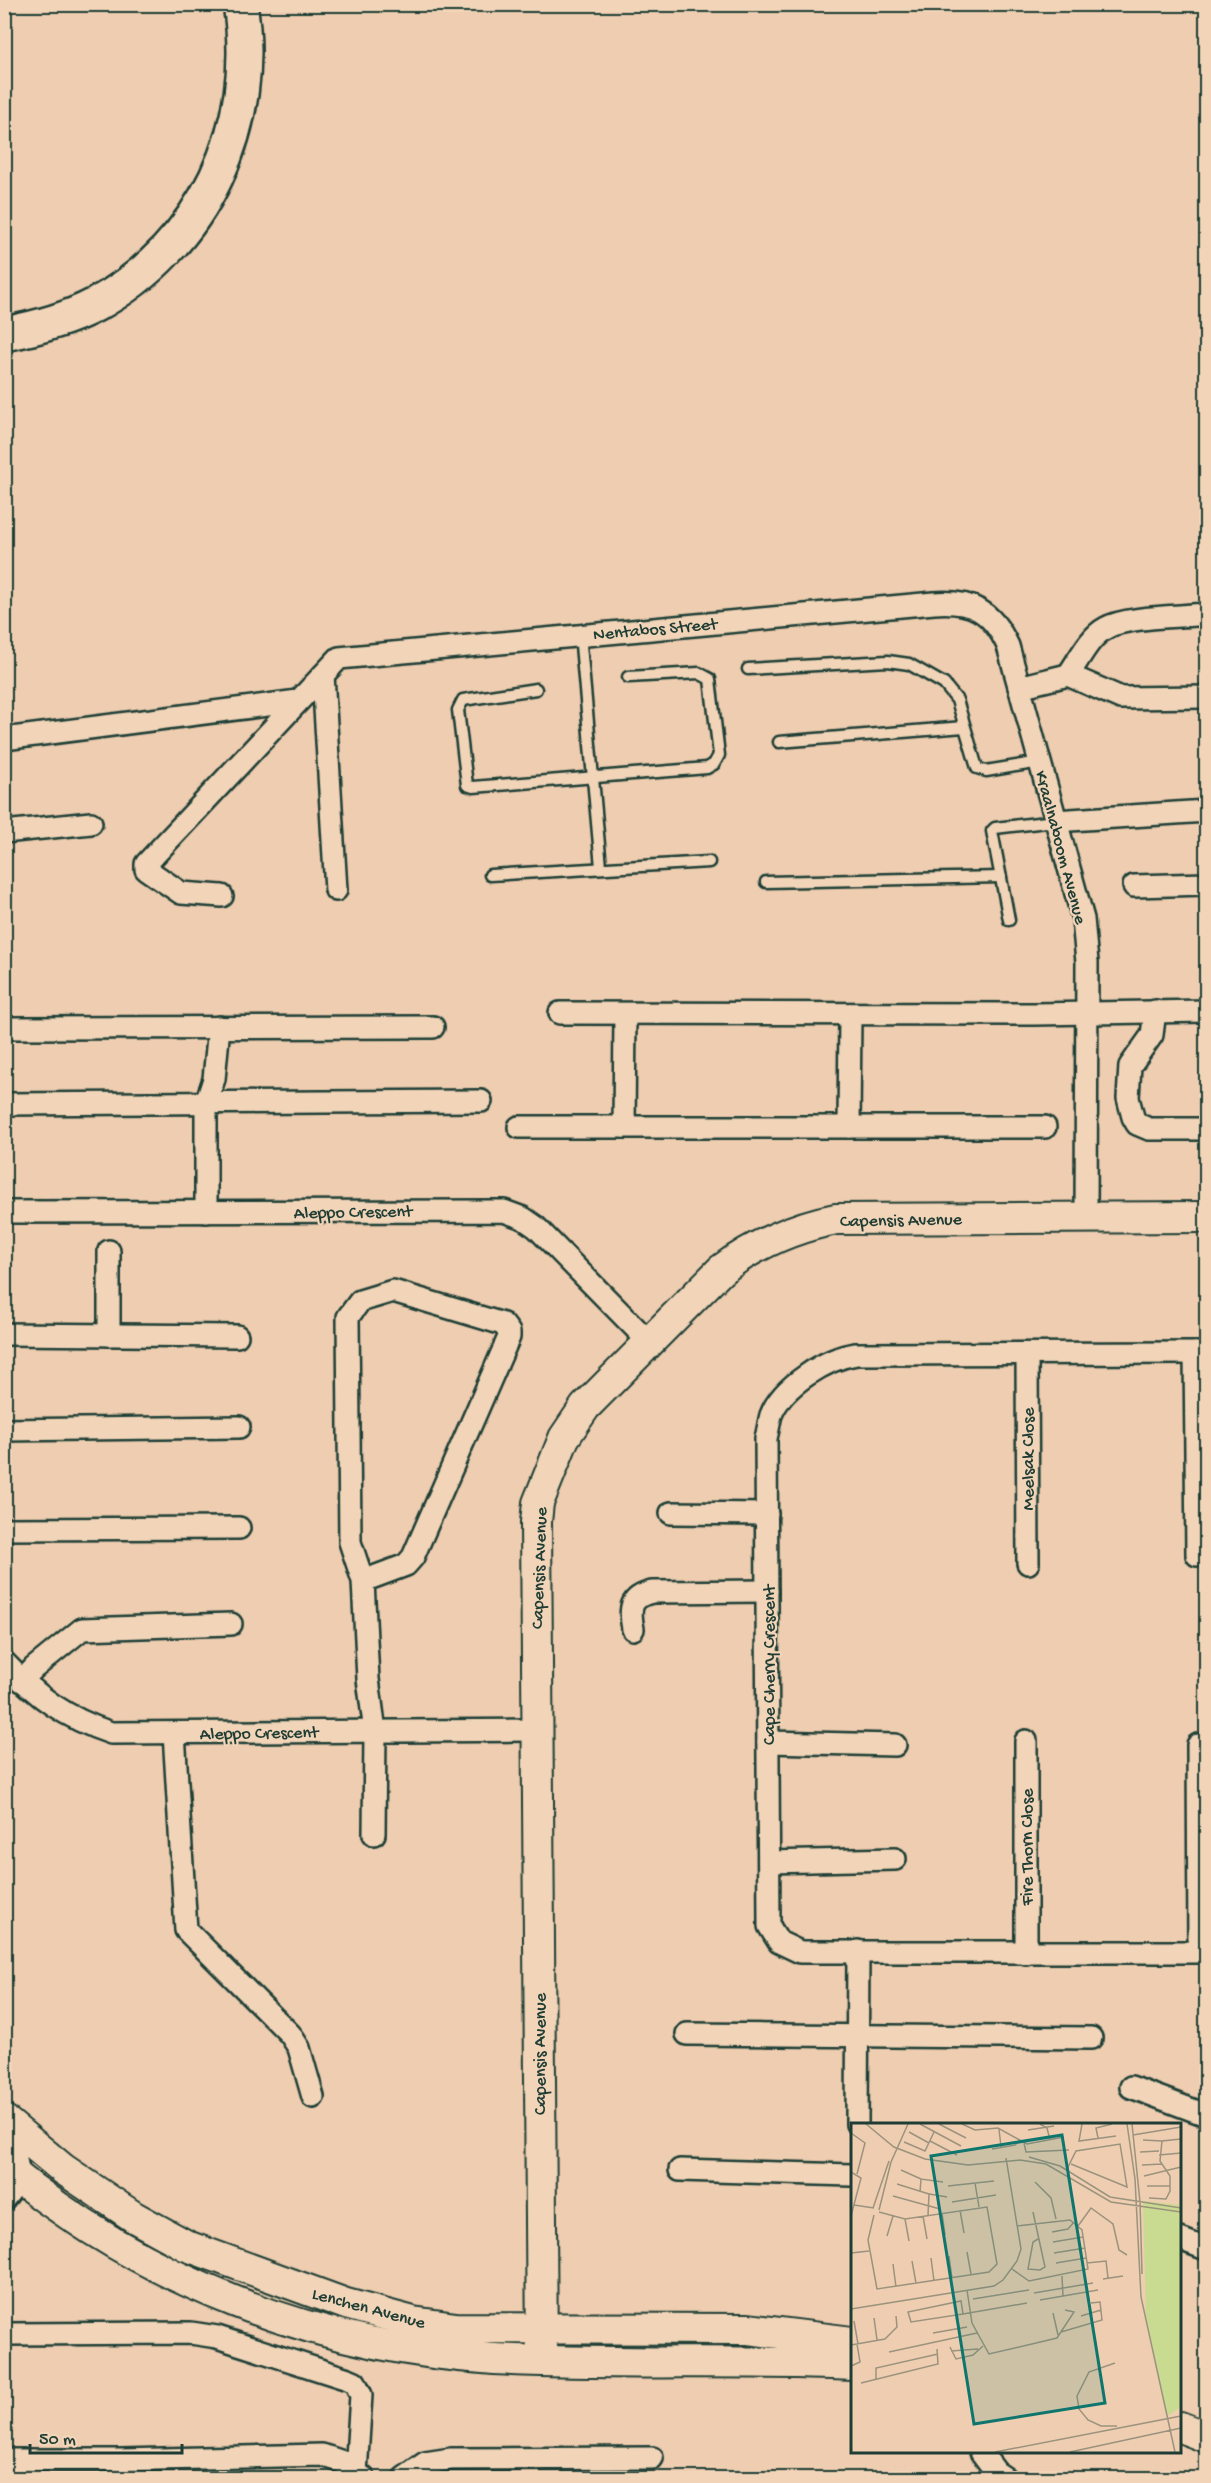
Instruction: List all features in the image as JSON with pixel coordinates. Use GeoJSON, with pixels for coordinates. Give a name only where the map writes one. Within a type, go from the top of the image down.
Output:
{"type":"FeatureCollection","features":[{"type":"Feature","properties":{"kind":"highway"},"geometry":{"type":"LineString","coordinates":[[4,334],[43,326],[95,305],[142,273],[180,235],[207,196],[229,151],[241,108],[245,66],[240,4]]}},
{"type":"Feature","properties":{"kind":"main road","name":"Capensis Avenue"},"geometry":{"type":"LineString","coordinates":[[542,2359],[536,1730],[538,1503],[564,1438],[585,1407],[710,1280],[738,1257],[778,1237],[816,1223],[836,1219],[1206,1217]]}},
{"type":"Feature","properties":{"kind":"main road","name":"Lenchen Avenue"},"geometry":{"type":"LineString","coordinates":[[4,2120],[63,2169],[134,2217],[187,2246],[345,2304],[413,2322],[456,2328],[748,2328],[851,2342]]}},
{"type":"Feature","properties":{"kind":"main road","name":"Lenchen Avenue"},"geometry":{"type":"LineString","coordinates":[[10,2173],[59,2210],[145,2262],[265,2312],[387,2345],[494,2359],[851,2365]]}},
{"type":"Feature","properties":{"kind":"main road"},"geometry":{"type":"LineString","coordinates":[[1181,2428],[1206,2437]]}},
{"type":"Feature","properties":{"kind":"street","name":"Nentabos Street"},"geometry":{"type":"LineString","coordinates":[[323,675],[339,658],[941,602],[971,605]]}},
{"type":"Feature","properties":{"kind":"street","name":"Kraalnaboom Avenue"},"geometry":{"type":"LineString","coordinates":[[971,605],[1000,628],[1008,646],[1083,919],[1088,962],[1086,1218]]}},
{"type":"Feature","properties":{"kind":"street"},"geometry":{"type":"LineString","coordinates":[[1068,675],[1092,640],[1105,628],[1119,622],[1206,614]]}},
{"type":"Feature","properties":{"kind":"street"},"geometry":{"type":"LineString","coordinates":[[222,896],[181,892],[146,869],[146,864],[323,675]]}},
{"type":"Feature","properties":{"kind":"street"},"geometry":{"type":"LineString","coordinates":[[323,675],[336,890]]}},
{"type":"Feature","properties":{"kind":"street"},"geometry":{"type":"LineString","coordinates":[[1019,687],[1068,675],[1121,698],[1206,697]]}},
{"type":"Feature","properties":{"kind":"street"},"geometry":{"type":"LineString","coordinates":[[4,739],[298,701]]}},
{"type":"Feature","properties":{"kind":"street"},"geometry":{"type":"LineString","coordinates":[[1055,821],[1206,811]]}},
{"type":"Feature","properties":{"kind":"street"},"geometry":{"type":"LineString","coordinates":[[4,832],[91,823]]}},
{"type":"Feature","properties":{"kind":"street"},"geometry":{"type":"LineString","coordinates":[[1134,886],[1206,884]]}},
{"type":"Feature","properties":{"kind":"street"},"geometry":{"type":"LineString","coordinates":[[1155,1011],[1152,1035],[1130,1066],[1128,1098],[1133,1117],[1137,1124],[1149,1129],[1206,1129]]}},
{"type":"Feature","properties":{"kind":"street"},"geometry":{"type":"LineString","coordinates":[[560,1013],[850,1014],[1206,1011]]}},
{"type":"Feature","properties":{"kind":"street"},"geometry":{"type":"LineString","coordinates":[[624,1127],[625,1014]]}},
{"type":"Feature","properties":{"kind":"street"},"geometry":{"type":"LineString","coordinates":[[849,1127],[850,1014]]}},
{"type":"Feature","properties":{"kind":"street"},"geometry":{"type":"LineString","coordinates":[[4,1028],[433,1027]]}},
{"type":"Feature","properties":{"kind":"street"},"geometry":{"type":"LineString","coordinates":[[206,1212],[206,1103],[214,1080],[219,1028]]}},
{"type":"Feature","properties":{"kind":"street"},"geometry":{"type":"LineString","coordinates":[[4,1104],[481,1101]]}},
{"type":"Feature","properties":{"kind":"street"},"geometry":{"type":"LineString","coordinates":[[519,1127],[1045,1127]]}},
{"type":"Feature","properties":{"kind":"street","name":"Aleppo Crescent"},"geometry":{"type":"LineString","coordinates":[[4,1212],[504,1211],[536,1227],[650,1342]]}},
{"type":"Feature","properties":{"kind":"street"},"geometry":{"type":"LineString","coordinates":[[109,1251],[109,1335]]}},
{"type":"Feature","properties":{"kind":"street"},"geometry":{"type":"LineString","coordinates":[[363,1581],[406,1565],[413,1557],[508,1337],[509,1332],[503,1324],[399,1292],[387,1291],[360,1301],[348,1317],[350,1542],[363,1581],[368,1679],[375,1732],[374,1833]]}},
{"type":"Feature","properties":{"kind":"street"},"geometry":{"type":"LineString","coordinates":[[4,1334],[237,1336]]}},
{"type":"Feature","properties":{"kind":"street","name":"Cape Cherry Crescent"},"geometry":{"type":"LineString","coordinates":[[1201,1353],[856,1353],[839,1356],[819,1366],[791,1390],[772,1413],[766,1438],[769,1926],[779,1942],[800,1952],[1203,1952]]}},
{"type":"Feature","properties":{"kind":"street"},"geometry":{"type":"LineString","coordinates":[[1197,1555],[1201,1353]]}},
{"type":"Feature","properties":{"kind":"street","name":"Meelsak Close"},"geometry":{"type":"LineString","coordinates":[[1027,1354],[1028,1563]]}},
{"type":"Feature","properties":{"kind":"street"},"geometry":{"type":"LineString","coordinates":[[4,1430],[239,1427]]}},
{"type":"Feature","properties":{"kind":"street"},"geometry":{"type":"LineString","coordinates":[[671,1513],[767,1514]]}},
{"type":"Feature","properties":{"kind":"street"},"geometry":{"type":"LineString","coordinates":[[4,1529],[238,1528]]}},
{"type":"Feature","properties":{"kind":"street"},"geometry":{"type":"LineString","coordinates":[[633,1629],[629,1611],[634,1600],[640,1595],[652,1592],[767,1591]]}},
{"type":"Feature","properties":{"kind":"street"},"geometry":{"type":"LineString","coordinates":[[22,1681],[34,1668],[82,1629],[231,1624]]}},
{"type":"Feature","properties":{"kind":"street","name":"Aleppo Crescent"},"geometry":{"type":"LineString","coordinates":[[4,1662],[22,1681],[57,1710],[111,1733],[536,1730]]}},
{"type":"Feature","properties":{"kind":"street"},"geometry":{"type":"LineString","coordinates":[[768,1737],[860,1732]]}},
{"type":"Feature","properties":{"kind":"street"},"geometry":{"type":"LineString","coordinates":[[174,1733],[186,1930],[290,2034],[298,2048],[313,2097]]}},
{"type":"Feature","properties":{"kind":"street"},"geometry":{"type":"LineString","coordinates":[[768,1737],[895,1745]]}},
{"type":"Feature","properties":{"kind":"street","name":"Fire Thorn Close"},"geometry":{"type":"LineString","coordinates":[[1026,1741],[1026,1953]]}},
{"type":"Feature","properties":{"kind":"street"},"geometry":{"type":"LineString","coordinates":[[1198,1745],[1203,1952]]}},
{"type":"Feature","properties":{"kind":"street"},"geometry":{"type":"LineString","coordinates":[[769,1862],[895,1859]]}},
{"type":"Feature","properties":{"kind":"street"},"geometry":{"type":"LineString","coordinates":[[857,2123],[858,1952]]}},
{"type":"Feature","properties":{"kind":"street"},"geometry":{"type":"LineString","coordinates":[[687,2034],[1091,2038]]}},
{"type":"Feature","properties":{"kind":"street"},"geometry":{"type":"LineString","coordinates":[[1131,2087],[1206,2115]]}},
{"type":"Feature","properties":{"kind":"street"},"geometry":{"type":"LineString","coordinates":[[4,2136],[10,2173],[63,2169]]}},
{"type":"Feature","properties":{"kind":"street"},"geometry":{"type":"LineString","coordinates":[[680,2170],[851,2175]]}},
{"type":"Feature","properties":{"kind":"street"},"geometry":{"type":"LineString","coordinates":[[1181,2240],[1206,2249]]}},
{"type":"Feature","properties":{"kind":"street"},"geometry":{"type":"LineString","coordinates":[[4,2334],[198,2334],[217,2337],[348,2379],[355,2382],[361,2396],[360,2476]]}},
{"type":"Feature","properties":{"kind":"street"},"geometry":{"type":"LineString","coordinates":[[982,2453],[996,2472],[1005,2478]]}},
{"type":"Feature","properties":{"kind":"street"},"geometry":{"type":"LineString","coordinates":[[4,2460],[121,2469],[322,2455],[344,2462],[360,2476]]}},
{"type":"Feature","properties":{"kind":"street"},"geometry":{"type":"LineString","coordinates":[[404,2478],[414,2469],[436,2461],[572,2469],[652,2458]]}},
{"type":"Feature","properties":{"kind":"lane"},"geometry":{"type":"LineString","coordinates":[[580,634],[601,867]]}},
{"type":"Feature","properties":{"kind":"lane"},"geometry":{"type":"LineString","coordinates":[[747,669],[888,661],[909,664],[944,684],[957,700],[975,766],[981,771],[1040,762]]}},
{"type":"Feature","properties":{"kind":"lane"},"geometry":{"type":"LineString","coordinates":[[536,689],[463,700],[458,710],[467,785],[473,787],[707,768],[714,764],[718,756],[708,676],[699,673],[628,677]]}},
{"type":"Feature","properties":{"kind":"lane"},"geometry":{"type":"LineString","coordinates":[[779,742],[964,727]]}},
{"type":"Feature","properties":{"kind":"lane"},"geometry":{"type":"LineString","coordinates":[[1009,920],[992,833],[994,829],[1055,821]]}},
{"type":"Feature","properties":{"kind":"lane"},"geometry":{"type":"LineString","coordinates":[[490,875],[709,862]]}},
{"type":"Feature","properties":{"kind":"lane"},"geometry":{"type":"LineString","coordinates":[[766,882],[1001,877]]}}]}
